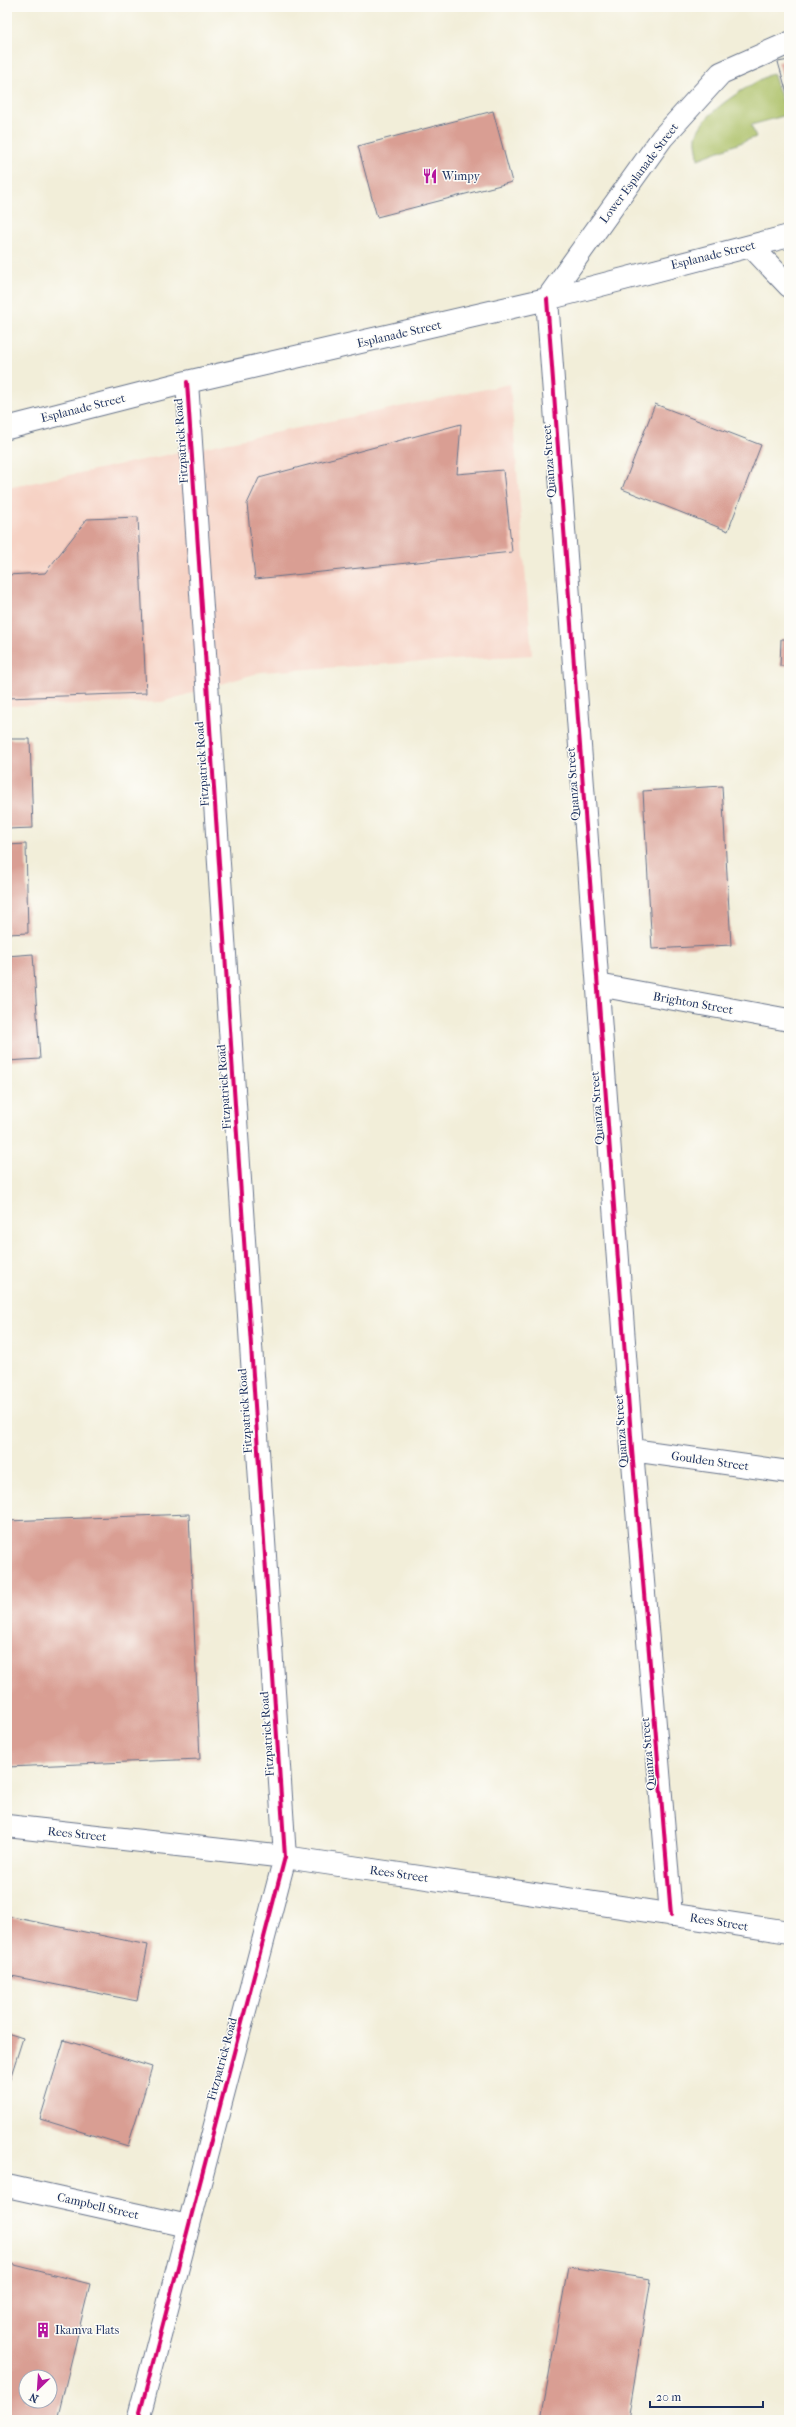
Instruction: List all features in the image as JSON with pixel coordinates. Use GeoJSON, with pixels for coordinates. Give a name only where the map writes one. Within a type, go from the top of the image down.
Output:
{"type":"FeatureCollection","features":[{"type":"Feature","properties":{"kind":"street","name":"Lower Esplanade Street"},"geometry":{"type":"LineString","coordinates":[[548,299],[662,138],[721,73],[789,44]]}},
{"type":"Feature","properties":{"kind":"street","name":"Esplanade Street"},"geometry":{"type":"LineString","coordinates":[[7,428],[187,382],[548,299],[789,236]]}},
{"type":"Feature","properties":{"kind":"street"},"geometry":{"type":"LineString","coordinates":[[751,246],[789,286]]}},
{"type":"Feature","properties":{"kind":"street","name":"Quanza Street"},"geometry":{"type":"LineString","coordinates":[[548,299],[632,1450],[671,1915]]}},
{"type":"Feature","properties":{"kind":"street","name":"Fitzpatrick Road"},"geometry":{"type":"LineString","coordinates":[[138,2420],[285,1857],[187,382]]}},
{"type":"Feature","properties":{"kind":"street","name":"Brighton Street"},"geometry":{"type":"LineString","coordinates":[[598,985],[789,1020]]}},
{"type":"Feature","properties":{"kind":"street","name":"Goulden Street"},"geometry":{"type":"LineString","coordinates":[[632,1450],[789,1472]]}},
{"type":"Feature","properties":{"kind":"street","name":"Rees Street"},"geometry":{"type":"LineString","coordinates":[[7,1826],[285,1857],[789,1932]]}},
{"type":"Feature","properties":{"kind":"street","name":"Campbell Street"},"geometry":{"type":"LineString","coordinates":[[7,2186],[188,2226]]}},
{"type":"Feature","properties":{"kind":"shaded area"},"geometry":{"type":"Polygon","coordinates":[[[510,384],[532,655],[261,672],[162,702],[7,706],[7,488],[510,384]]]}},
{"type":"Feature","properties":{"kind":"green space"},"geometry":{"type":"Polygon","coordinates":[[[773,73],[787,115],[751,125],[756,137],[698,159],[696,137],[707,118],[740,91],[773,73]]]}},
{"type":"Feature","properties":{"kind":"building"},"geometry":{"type":"Polygon","coordinates":[[[789,60],[789,100],[778,62],[789,60]]]}},
{"type":"Feature","properties":{"kind":"building"},"geometry":{"type":"Polygon","coordinates":[[[493,111],[512,182],[377,217],[358,146],[493,111]]]}},
{"type":"Feature","properties":{"kind":"building"},"geometry":{"type":"Polygon","coordinates":[[[655,404],[761,445],[728,531],[622,489],[655,404]]]}},
{"type":"Feature","properties":{"kind":"building"},"geometry":{"type":"Polygon","coordinates":[[[461,424],[457,474],[503,470],[512,552],[255,579],[247,504],[259,478],[461,424]]]}},
{"type":"Feature","properties":{"kind":"building"},"geometry":{"type":"Polygon","coordinates":[[[138,517],[146,693],[7,698],[7,575],[45,573],[87,519],[138,517]]]}},
{"type":"Feature","properties":{"kind":"building"},"geometry":{"type":"Polygon","coordinates":[[[781,639],[789,639],[789,666],[780,666],[781,639]]]}},
{"type":"Feature","properties":{"kind":"building"},"geometry":{"type":"Polygon","coordinates":[[[7,739],[30,739],[33,828],[7,829],[7,739]]]}},
{"type":"Feature","properties":{"kind":"building"},"geometry":{"type":"Polygon","coordinates":[[[722,786],[731,945],[652,949],[643,791],[722,786]]]}},
{"type":"Feature","properties":{"kind":"building"},"geometry":{"type":"Polygon","coordinates":[[[26,844],[28,933],[7,934],[7,845],[26,844]]]}},
{"type":"Feature","properties":{"kind":"building"},"geometry":{"type":"Polygon","coordinates":[[[789,951],[789,968],[786,967],[789,951]]]}},
{"type":"Feature","properties":{"kind":"building"},"geometry":{"type":"Polygon","coordinates":[[[33,954],[40,1059],[7,1061],[7,956],[33,954]]]}},
{"type":"Feature","properties":{"kind":"building"},"geometry":{"type":"Polygon","coordinates":[[[189,1514],[200,1759],[7,1767],[7,1521],[189,1514]]]}},
{"type":"Feature","properties":{"kind":"building"},"geometry":{"type":"Polygon","coordinates":[[[7,1916],[148,1945],[137,2001],[7,1975],[7,1916]]]}},
{"type":"Feature","properties":{"kind":"building"},"geometry":{"type":"Polygon","coordinates":[[[7,2033],[23,2038],[7,2088],[7,2033]]]}},
{"type":"Feature","properties":{"kind":"building"},"geometry":{"type":"Polygon","coordinates":[[[64,2040],[152,2067],[128,2146],[40,2119],[64,2040]]]}},
{"type":"Feature","properties":{"kind":"building","name":"Ikamva Flats"},"geometry":{"type":"Polygon","coordinates":[[[7,2263],[90,2284],[57,2420],[7,2420],[7,2263]]]}},
{"type":"Feature","properties":{"kind":"building"},"geometry":{"type":"Polygon","coordinates":[[[568,2267],[651,2279],[628,2420],[541,2420],[568,2267]]]}},
{"type":"Feature","properties":{"kind":"cycle path"},"geometry":{"type":"LineString","coordinates":[[547,299],[632,1450],[671,1915]]}},
{"type":"Feature","properties":{"kind":"cycle path"},"geometry":{"type":"LineString","coordinates":[[138,2420],[285,1857],[187,382]]}},
{"type":"Feature","properties":{"kind":"place","name":"Wimpy"},"geometry":{"type":"Point","coordinates":[430,176]}},
{"type":"Feature","properties":{"kind":"place","name":"Ikamva Flats"},"geometry":{"type":"Point","coordinates":[43,2330]}}]}
